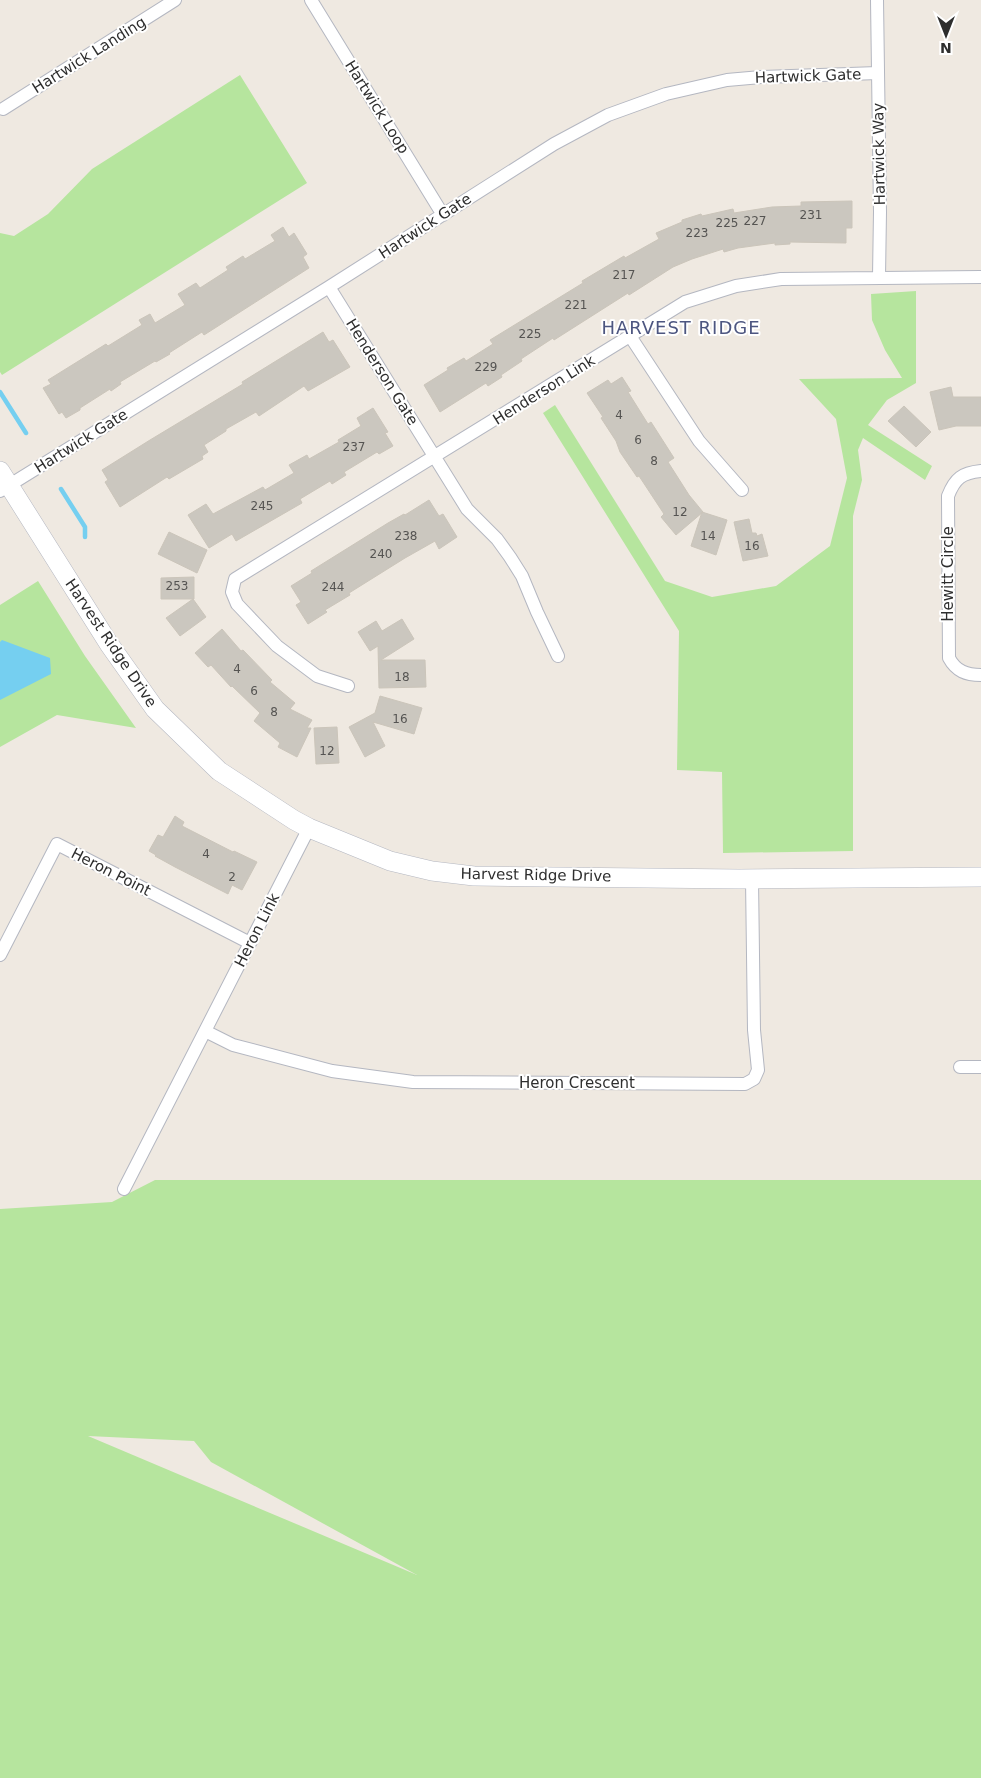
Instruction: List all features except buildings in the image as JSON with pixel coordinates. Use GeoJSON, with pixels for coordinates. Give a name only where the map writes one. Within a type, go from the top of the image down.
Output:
{"type":"FeatureCollection","features":[{"type":"Feature","properties":{"kind":"street","name":"Hartwick Landing"},"geometry":{"type":"LineString","coordinates":[[3,109],[175,0]]}},
{"type":"Feature","properties":{"kind":"street","name":"Hartwick Loop"},"geometry":{"type":"LineString","coordinates":[[311,0],[443,215]]}},
{"type":"Feature","properties":{"kind":"street","name":"Hartwick Way"},"geometry":{"type":"LineString","coordinates":[[877,0],[879,277]]}},
{"type":"Feature","properties":{"kind":"street","name":"Hartwick Gate"},"geometry":{"type":"LineString","coordinates":[[3,483],[329,287],[554,144],[608,115],[666,94],[727,80],[878,73]]}},
{"type":"Feature","properties":{"kind":"street","name":"Henderson Link"},"geometry":{"type":"LineString","coordinates":[[348,686],[317,676],[276,646],[237,604],[232,592],[235,579],[685,302],[736,286],[781,279],[981,277]]}},
{"type":"Feature","properties":{"kind":"street","name":"Henderson Gate"},"geometry":{"type":"LineString","coordinates":[[329,287],[412,419],[434,458],[467,508],[497,539],[522,576],[558,656]]}},
{"type":"Feature","properties":{"kind":"street"},"geometry":{"type":"LineString","coordinates":[[630,336],[699,441],[742,490]]}},
{"type":"Feature","properties":{"kind":"street","name":"Hewitt Circle"},"geometry":{"type":"LineString","coordinates":[[981,471],[968,472],[960,476],[952,486],[948,496],[949,658],[954,667],[964,673],[981,674]]}},
{"type":"Feature","properties":{"kind":"street","name":"Harvest Ridge Drive"},"geometry":{"type":"LineString","coordinates":[[3,483],[109,644],[156,709],[219,772],[308,828],[390,861],[432,871],[474,876],[752,879],[981,877]]}},
{"type":"Feature","properties":{"kind":"street","name":"Heron Link"},"geometry":{"type":"LineString","coordinates":[[124,1189],[308,828]]}},
{"type":"Feature","properties":{"kind":"street","name":"Heron Point"},"geometry":{"type":"LineString","coordinates":[[0,955],[57,844],[250,944]]}},
{"type":"Feature","properties":{"kind":"street","name":"Heron Crescent"},"geometry":{"type":"LineString","coordinates":[[205,1031],[233,1045],[332,1071],[413,1082],[746,1084],[754,1079],[758,1070],[754,1030],[752,879]]}},
{"type":"Feature","properties":{"kind":"street"},"geometry":{"type":"LineString","coordinates":[[960,1067],[981,1067]]}},
{"type":"Feature","properties":{"kind":"green space"},"geometry":{"type":"Polygon","coordinates":[[[240,75],[307,183],[2,375],[0,372],[0,233],[14,236],[48,214],[92,169],[240,75]]]}},
{"type":"Feature","properties":{"kind":"green space"},"geometry":{"type":"Polygon","coordinates":[[[916,291],[916,383],[887,400],[868,425],[932,466],[925,480],[863,438],[858,450],[862,480],[853,516],[853,851],[723,853],[722,772],[677,770],[679,631],[543,413],[555,405],[665,581],[712,597],[776,586],[830,546],[847,478],[836,419],[799,379],[902,378],[885,350],[872,320],[871,294],[916,291]]]}},
{"type":"Feature","properties":{"kind":"green space"},"geometry":{"type":"Polygon","coordinates":[[[38,581],[85,656],[136,728],[57,715],[0,747],[0,605],[38,581]]]}},
{"type":"Feature","properties":{"kind":"green space"},"geometry":{"type":"Polygon","coordinates":[[[155,1180],[981,1180],[981,1778],[0,1778],[0,1209],[112,1202],[155,1180]],[[88,1436],[417,1575],[211,1462],[194,1441],[88,1436]]]}},
{"type":"Feature","properties":{"kind":"water"},"geometry":{"type":"Polygon","coordinates":[[[2,640],[50,658],[51,674],[0,700],[0,642],[2,640]]]}},
{"type":"Feature","properties":{"kind":"waterway"},"geometry":{"type":"LineString","coordinates":[[0,392],[26,433]]}},
{"type":"Feature","properties":{"kind":"waterway"},"geometry":{"type":"LineString","coordinates":[[61,489],[85,527],[85,537]]}},
{"type":"Feature","properties":{"kind":"district","name":"HARVEST RIDGE"},"geometry":{"type":"Point","coordinates":[681,328]}}]}
